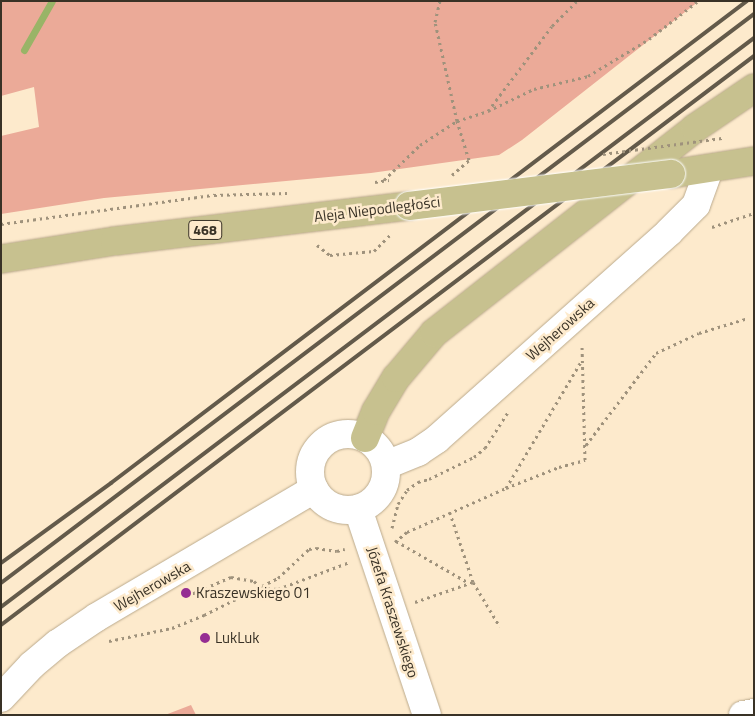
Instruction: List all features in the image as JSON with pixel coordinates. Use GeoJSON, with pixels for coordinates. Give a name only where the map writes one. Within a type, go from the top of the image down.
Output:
{"type":"FeatureCollection","features":[{"type":"Feature","properties":{"kind":"main road"},"geometry":{"type":"LineString","coordinates":[[365,438],[376,411],[396,378],[434,333],[694,128],[754,88]]}},
{"type":"Feature","properties":{"kind":"main road","name":"Aleja Niepodległości"},"geometry":{"type":"LineString","coordinates":[[1,259],[115,241],[672,174],[754,162]]}},
{"type":"Feature","properties":{"kind":"street","name":"Wejherowska"},"geometry":{"type":"LineString","coordinates":[[386,464],[418,452],[438,439],[669,232],[696,205],[709,169]]}},
{"type":"Feature","properties":{"kind":"street"},"geometry":{"type":"LineString","coordinates":[[342,434],[354,434],[365,438],[378,449],[386,464],[387,476],[384,487],[378,497],[358,509],[346,511],[322,501],[314,490],[310,478],[310,466],[314,455],[321,445],[331,438],[342,434]]}},
{"type":"Feature","properties":{"kind":"street","name":"Wejherowska"},"geometry":{"type":"LineString","coordinates":[[1,698],[32,665],[57,644],[97,617],[314,490]]}},
{"type":"Feature","properties":{"kind":"street","name":"Józefa Kraszewskiego"},"geometry":{"type":"LineString","coordinates":[[358,509],[373,547],[427,715]]}},
{"type":"Feature","properties":{"kind":"street"},"geometry":{"type":"LineString","coordinates":[[744,715],[754,713]]}},
{"type":"Feature","properties":{"kind":"path"},"geometry":{"type":"LineString","coordinates":[[440,1],[435,22],[457,121],[469,160]]}},
{"type":"Feature","properties":{"kind":"path"},"geometry":{"type":"LineString","coordinates":[[488,111],[552,26],[577,1]]}},
{"type":"Feature","properties":{"kind":"path"},"geometry":{"type":"LineString","coordinates":[[382,181],[420,145],[457,121],[488,111],[534,89],[588,76],[649,39],[698,1]]}},
{"type":"Feature","properties":{"kind":"path"},"geometry":{"type":"LineString","coordinates":[[1,224],[214,196],[296,192]]}},
{"type":"Feature","properties":{"kind":"path"},"geometry":{"type":"LineString","coordinates":[[705,230],[754,213]]}},
{"type":"Feature","properties":{"kind":"path"},"geometry":{"type":"LineString","coordinates":[[317,244],[330,255],[374,251]]}},
{"type":"Feature","properties":{"kind":"path"},"geometry":{"type":"LineString","coordinates":[[586,446],[656,354],[699,333],[748,318]]}},
{"type":"Feature","properties":{"kind":"path"},"geometry":{"type":"LineString","coordinates":[[179,600],[231,577],[254,581],[261,588],[278,589],[506,488],[559,467],[585,460],[582,339]]}},
{"type":"Feature","properties":{"kind":"path"},"geometry":{"type":"LineString","coordinates":[[506,488],[582,359]]}},
{"type":"Feature","properties":{"kind":"path"},"geometry":{"type":"LineString","coordinates":[[392,530],[398,504],[407,490],[418,482],[429,479],[474,457],[484,448],[509,410]]}},
{"type":"Feature","properties":{"kind":"path"},"geometry":{"type":"LineString","coordinates":[[450,513],[471,582],[500,627]]}},
{"type":"Feature","properties":{"kind":"path"},"geometry":{"type":"LineString","coordinates":[[112,633],[104,642],[172,628],[261,588],[278,578],[308,549],[316,548],[337,551],[373,547],[471,582]]}},
{"type":"Feature","properties":{"kind":"path"},"geometry":{"type":"LineString","coordinates":[[407,605],[471,582]]}},
{"type":"Feature","properties":{"kind":"shaded area"},"geometry":{"type":"Polygon","coordinates":[[[1,1],[699,1],[522,140],[499,155],[371,173],[104,198],[1,214],[1,136],[39,127],[34,87],[1,96],[1,1]]]}},
{"type":"Feature","properties":{"kind":"shaded area"},"geometry":{"type":"Polygon","coordinates":[[[191,705],[196,715],[165,715],[191,705]]]}},
{"type":"Feature","properties":{"kind":"waterway"},"geometry":{"type":"LineString","coordinates":[[24,50],[52,1]]}},
{"type":"Feature","properties":{"kind":"railway"},"geometry":{"type":"LineString","coordinates":[[1,563],[111,483],[747,1]]}},
{"type":"Feature","properties":{"kind":"railway"},"geometry":{"type":"LineString","coordinates":[[1,583],[754,14]]}},
{"type":"Feature","properties":{"kind":"railway"},"geometry":{"type":"LineString","coordinates":[[1,607],[754,38]]}},
{"type":"Feature","properties":{"kind":"railway"},"geometry":{"type":"LineString","coordinates":[[1,625],[754,56]]}},
{"type":"Feature","properties":{"kind":"place","name":"Kraszewskiego 01"},"geometry":{"type":"Point","coordinates":[186,593]}},
{"type":"Feature","properties":{"kind":"place","name":"LukLuk"},"geometry":{"type":"Point","coordinates":[205,638]}}]}
